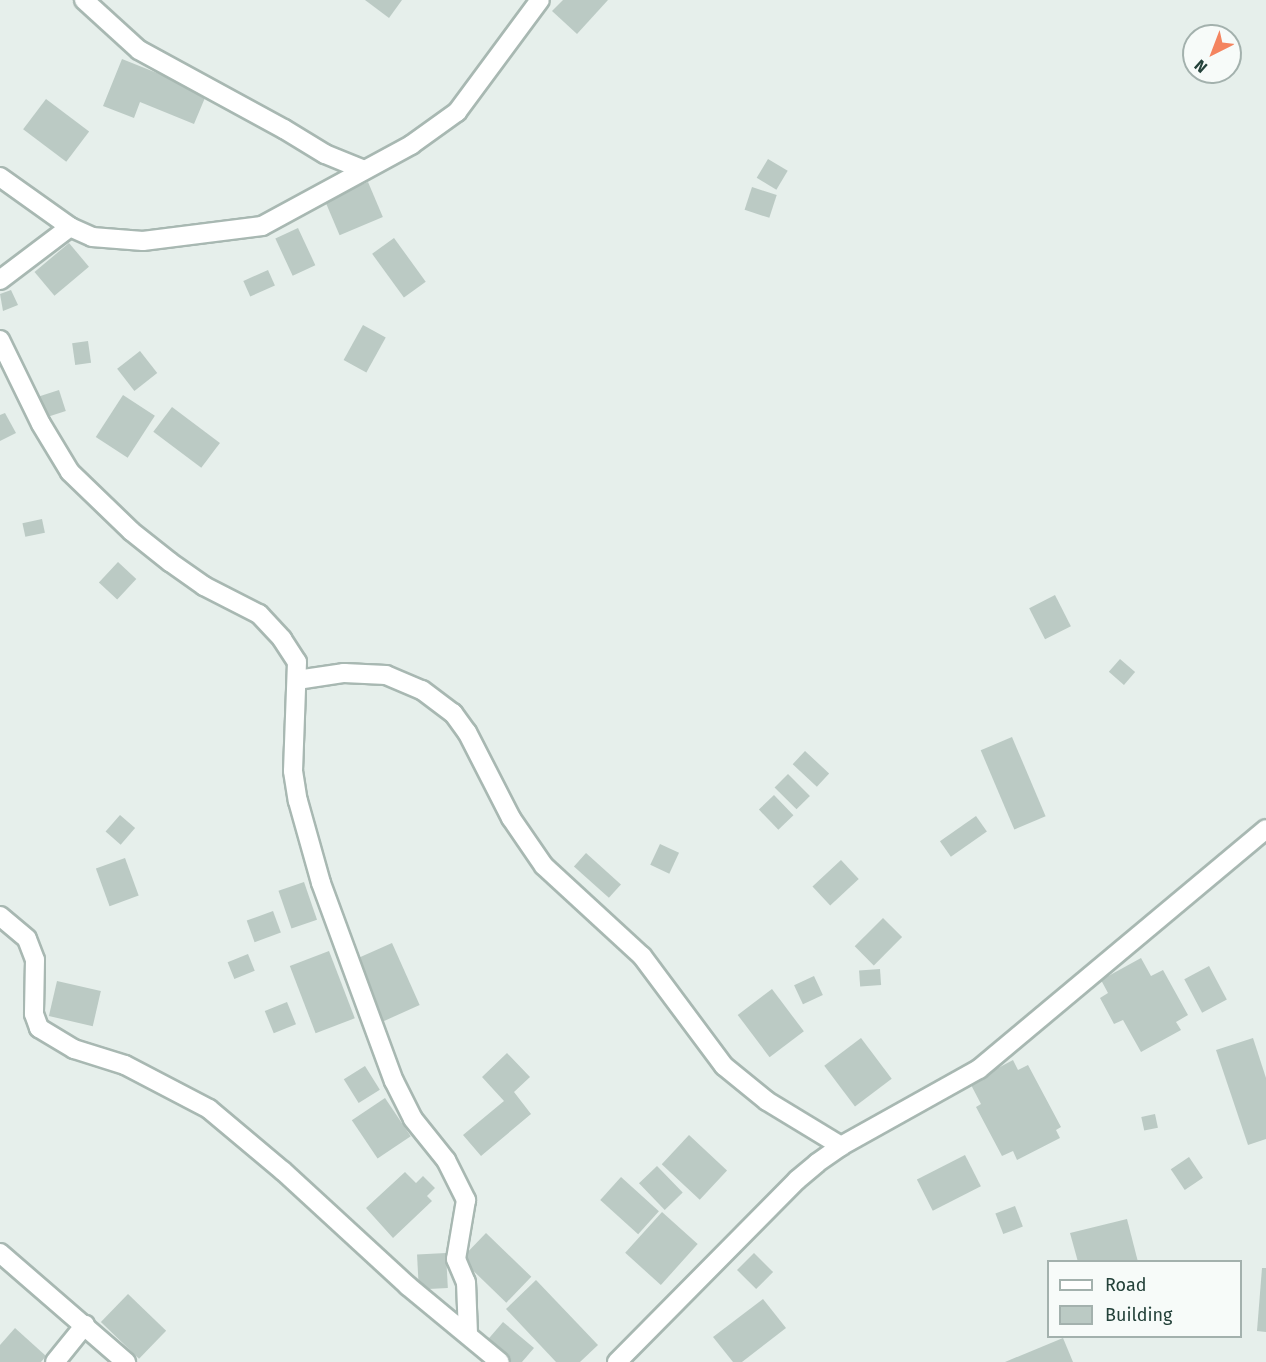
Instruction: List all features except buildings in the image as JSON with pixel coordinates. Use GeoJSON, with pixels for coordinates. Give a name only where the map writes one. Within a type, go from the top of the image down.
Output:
{"type":"FeatureCollection","features":[{"type":"Feature","properties":{"kind":"street"},"geometry":{"type":"LineString","coordinates":[[84,0],[139,50],[284,129],[325,154],[364,170]]}},
{"type":"Feature","properties":{"kind":"street"},"geometry":{"type":"LineString","coordinates":[[0,177],[70,227],[92,237],[143,241],[262,226],[411,145],[457,112],[540,0]]}},
{"type":"Feature","properties":{"kind":"street"},"geometry":{"type":"LineString","coordinates":[[0,280],[70,227]]}},
{"type":"Feature","properties":{"kind":"street"},"geometry":{"type":"LineString","coordinates":[[0,340],[41,423],[70,472],[130,531],[170,562],[204,586],[259,614],[282,639],[297,662],[293,771],[298,801],[321,883],[394,1081],[413,1119],[446,1160],[465,1200],[456,1259],[466,1282],[468,1333]]}},
{"type":"Feature","properties":{"kind":"street"},"geometry":{"type":"LineString","coordinates":[[297,680],[344,674],[386,675],[422,690],[453,713],[467,732],[511,818],[544,866],[642,956],[686,1017],[732,1073],[767,1101],[841,1146]]}},
{"type":"Feature","properties":{"kind":"street"},"geometry":{"type":"LineString","coordinates":[[617,1362],[797,1180],[841,1146],[979,1069],[1266,829]]}},
{"type":"Feature","properties":{"kind":"street"},"geometry":{"type":"LineString","coordinates":[[0,916],[27,939],[35,960],[34,1014],[39,1028],[75,1049],[125,1065],[209,1109],[283,1171],[408,1286],[468,1333],[500,1362]]}},
{"type":"Feature","properties":{"kind":"street"},"geometry":{"type":"LineString","coordinates":[[0,1253],[126,1362]]}},
{"type":"Feature","properties":{"kind":"street"},"geometry":{"type":"LineString","coordinates":[[55,1362],[85,1325]]}}]}
